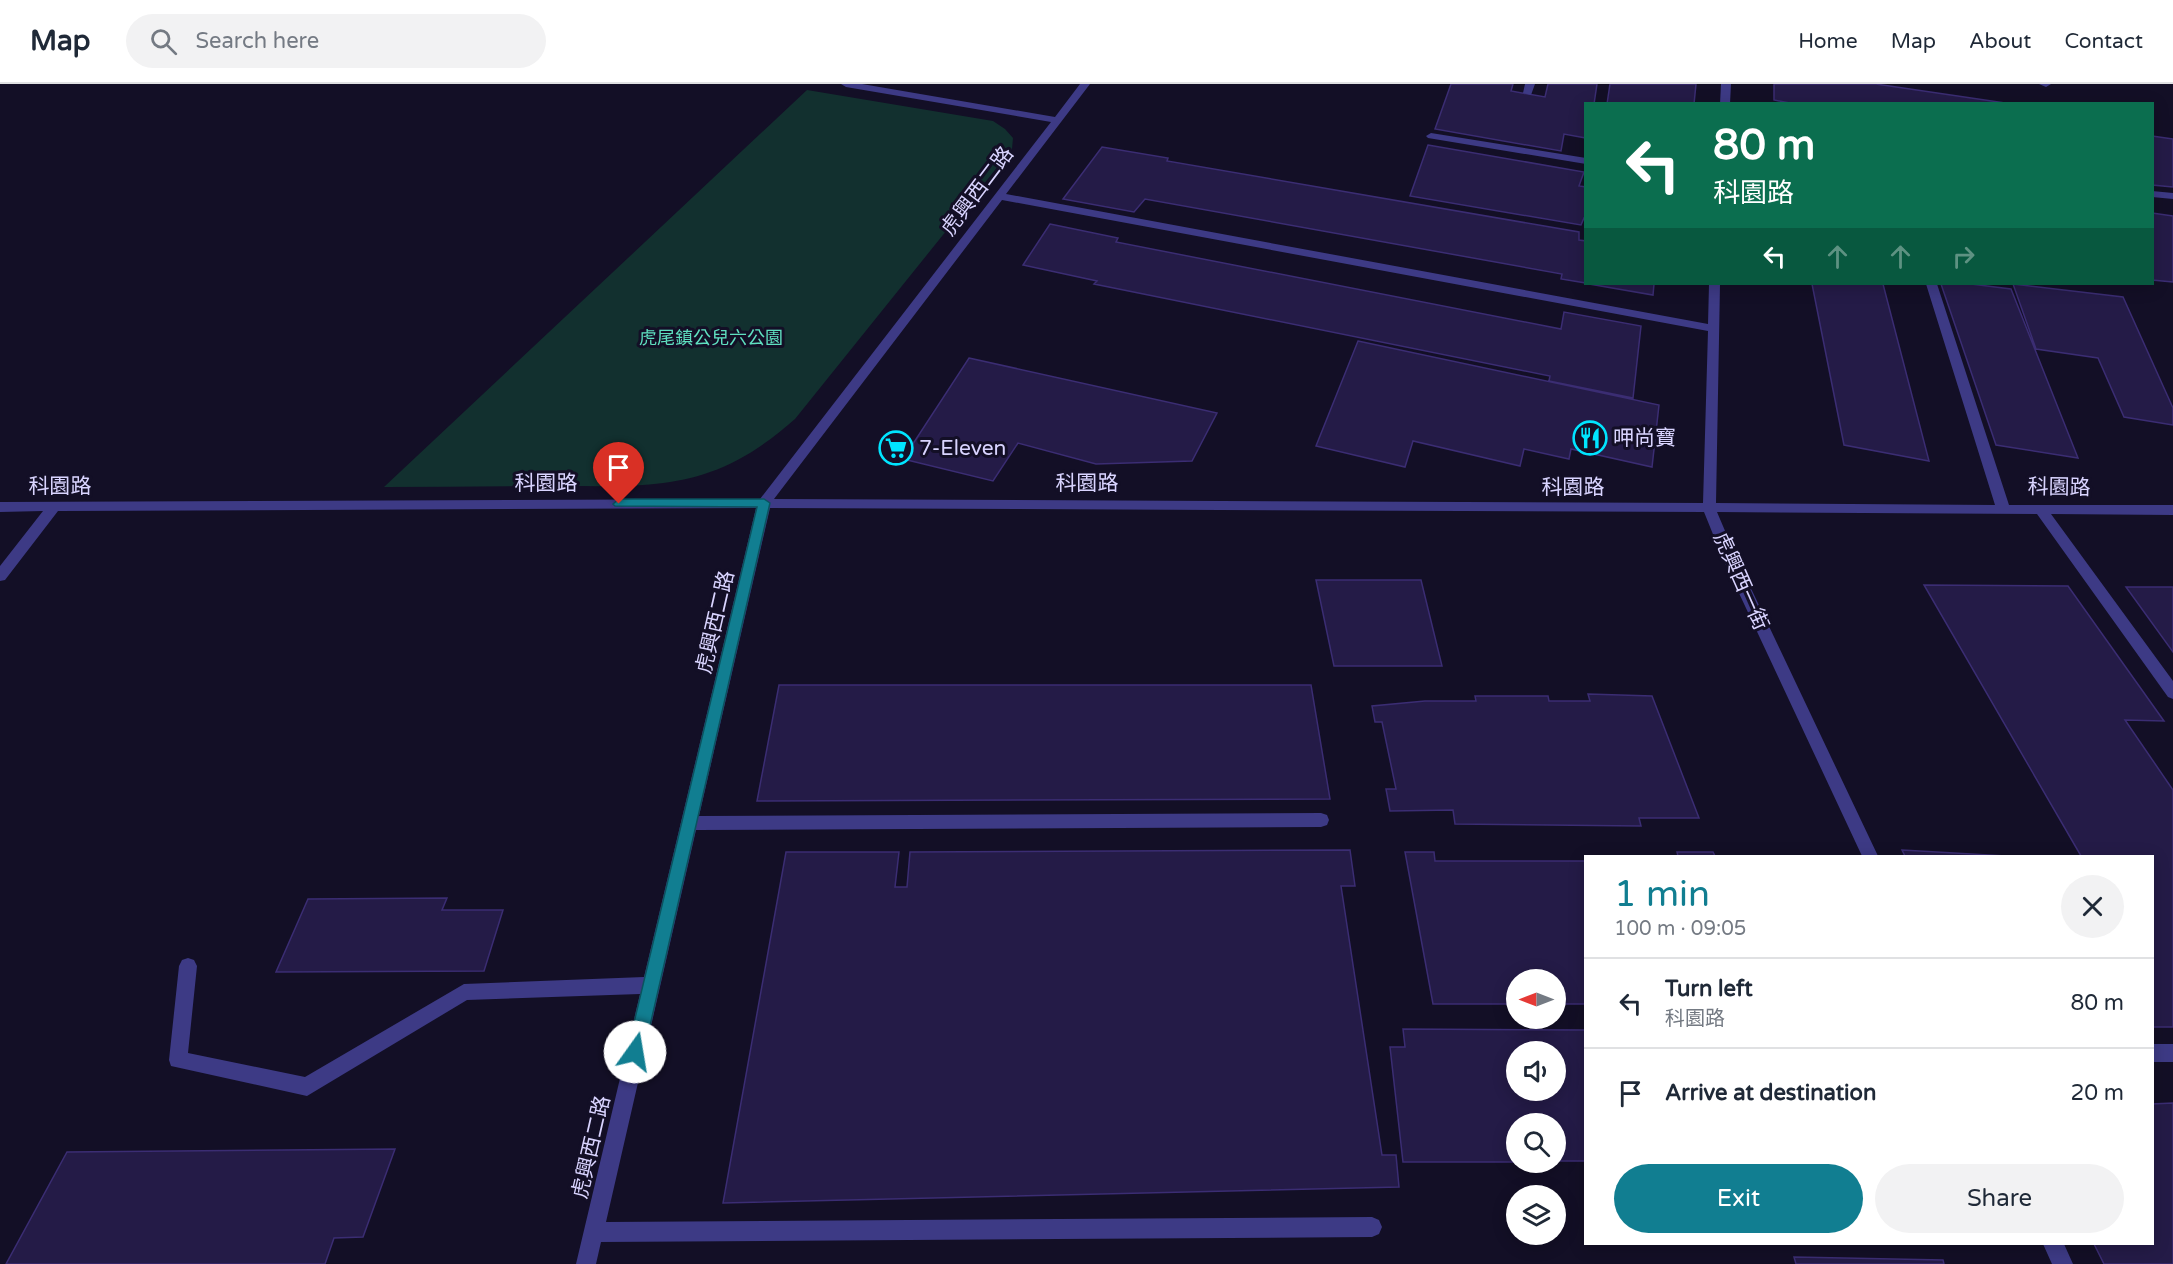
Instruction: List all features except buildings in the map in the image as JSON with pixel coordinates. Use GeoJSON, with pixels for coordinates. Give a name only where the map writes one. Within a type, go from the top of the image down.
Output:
{"type":"FeatureCollection","features":[{"type":"Feature","properties":{"kind":"street"},"geometry":{"type":"LineString","coordinates":[[846,84],[1058,120]]}},
{"type":"Feature","properties":{"kind":"street","name":"虎興西二路"},"geometry":{"type":"LineString","coordinates":[[585,1264],[764,503],[1085,84]]}},
{"type":"Feature","properties":{"kind":"street"},"geometry":{"type":"LineString","coordinates":[[1725,102],[1726,84]]}},
{"type":"Feature","properties":{"kind":"street"},"geometry":{"type":"LineString","coordinates":[[1431,135],[1584,161]]}},
{"type":"Feature","properties":{"kind":"street"},"geometry":{"type":"LineString","coordinates":[[2154,194],[2173,196]]}},
{"type":"Feature","properties":{"kind":"street"},"geometry":{"type":"LineString","coordinates":[[999,196],[1713,328]]}},
{"type":"Feature","properties":{"kind":"street","name":"虎興西一街"},"geometry":{"type":"LineString","coordinates":[[1715,285],[1709,509],[1730,559],[1870,855]]}},
{"type":"Feature","properties":{"kind":"street"},"geometry":{"type":"LineString","coordinates":[[1932,285],[2003,508]]}},
{"type":"Feature","properties":{"kind":"street","name":"科園路"},"geometry":{"type":"LineString","coordinates":[[0,507],[764,503],[2173,510]]}},
{"type":"Feature","properties":{"kind":"street"},"geometry":{"type":"LineString","coordinates":[[0,576],[54,507]]}},
{"type":"Feature","properties":{"kind":"street"},"geometry":{"type":"LineString","coordinates":[[2040,508],[2173,693]]}},
{"type":"Feature","properties":{"kind":"street"},"geometry":{"type":"LineString","coordinates":[[689,823],[1321,820]]}},
{"type":"Feature","properties":{"kind":"street"},"geometry":{"type":"LineString","coordinates":[[188,966],[178,1060],[307,1087],[465,992],[651,985]]}},
{"type":"Feature","properties":{"kind":"street"},"geometry":{"type":"LineString","coordinates":[[2154,1053],[2173,1053]]}},
{"type":"Feature","properties":{"kind":"street"},"geometry":{"type":"LineString","coordinates":[[593,1232],[1372,1227]]}},
{"type":"Feature","properties":{"kind":"street"},"geometry":{"type":"LineString","coordinates":[[2054,1245],[2063,1264]]}},
{"type":"Feature","properties":{"kind":"green space","name":"虎尾鎮公兒六公園"},"geometry":{"type":"Polygon","coordinates":[[[807,90],[993,121],[1013,138],[1012,149],[795,419],[766,443],[733,462],[710,472],[656,484],[384,487],[807,90]]]}},
{"type":"Feature","properties":{"kind":"place","name":"呷尚寶"},"geometry":{"type":"Point","coordinates":[1590,438]}},
{"type":"Feature","properties":{"kind":"place","name":"7-Eleven"},"geometry":{"type":"Point","coordinates":[896,448]}},
{"type":"Feature","properties":{"kind":"route"},"geometry":{"type":"LineString","coordinates":[[619,504],[764,503],[635,1052]]}}]}
